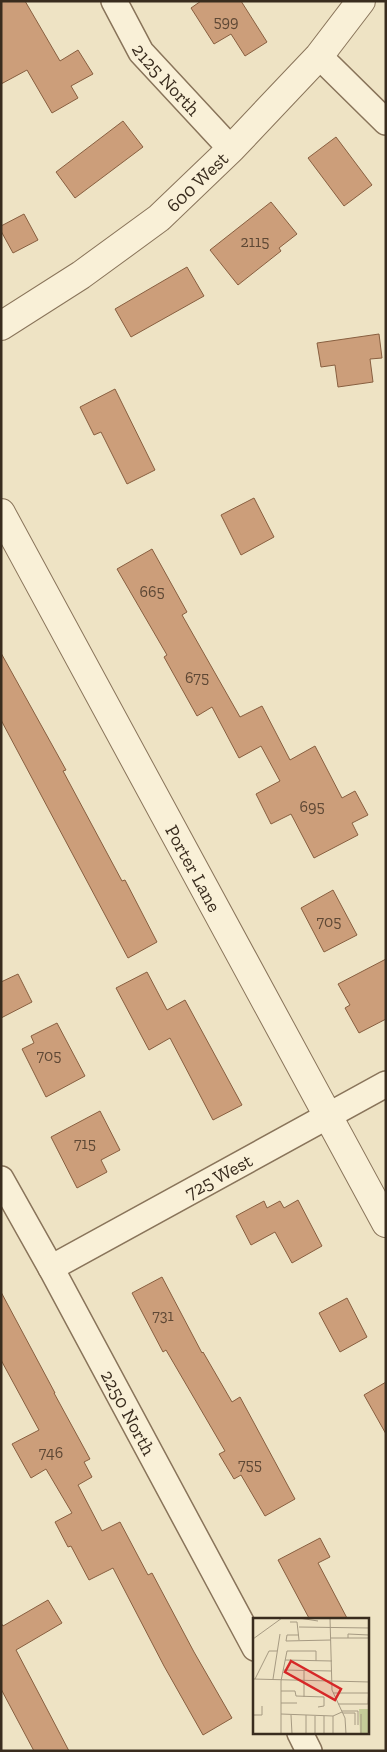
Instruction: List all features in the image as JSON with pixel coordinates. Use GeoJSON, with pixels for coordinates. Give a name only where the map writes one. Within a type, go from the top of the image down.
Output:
{"type":"FeatureCollection","features":[{"type":"Feature","properties":{"kind":"street","name":"2125 North"},"geometry":{"type":"LineString","coordinates":[[114,1],[141,52],[231,149]]}},
{"type":"Feature","properties":{"kind":"street","name":"600 West"},"geometry":{"type":"LineString","coordinates":[[1,326],[81,276],[159,218],[231,149],[319,56],[361,1]]}},
{"type":"Feature","properties":{"kind":"street"},"geometry":{"type":"LineString","coordinates":[[319,56],[386,122]]}},
{"type":"Feature","properties":{"kind":"street","name":"Porter Lane"},"geometry":{"type":"LineString","coordinates":[[1,513],[386,1223]]}},
{"type":"Feature","properties":{"kind":"street","name":"725 West"},"geometry":{"type":"LineString","coordinates":[[52,1268],[386,1084]]}},
{"type":"Feature","properties":{"kind":"street","name":"2250 North"},"geometry":{"type":"LineString","coordinates":[[1,1179],[52,1268],[253,1646]]}},
{"type":"Feature","properties":{"kind":"street"},"geometry":{"type":"LineString","coordinates":[[300,1734],[309,1751]]}},
{"type":"Feature","properties":{"kind":"building"},"geometry":{"type":"Polygon","coordinates":[[[1,1],[25,1],[60,61],[78,50],[93,74],[71,86],[78,98],[52,113],[27,70],[1,84],[1,1]]]}},
{"type":"Feature","properties":{"kind":"building"},"geometry":{"type":"Polygon","coordinates":[[[201,1],[241,1],[267,42],[245,56],[231,34],[214,44],[191,8],[201,1]]]}},
{"type":"Feature","properties":{"kind":"building"},"geometry":{"type":"Polygon","coordinates":[[[123,121],[143,147],[75,198],[56,172],[123,121]]]}},
{"type":"Feature","properties":{"kind":"building"},"geometry":{"type":"Polygon","coordinates":[[[336,137],[372,185],[344,206],[308,158],[336,137]]]}},
{"type":"Feature","properties":{"kind":"building"},"geometry":{"type":"Polygon","coordinates":[[[271,202],[297,234],[279,248],[281,251],[238,285],[210,250],[271,202]]]}},
{"type":"Feature","properties":{"kind":"building"},"geometry":{"type":"Polygon","coordinates":[[[24,214],[38,240],[13,253],[1,231],[1,226],[24,214]]]}},
{"type":"Feature","properties":{"kind":"building"},"geometry":{"type":"Polygon","coordinates":[[[187,267],[204,296],[131,337],[115,309],[187,267]]]}},
{"type":"Feature","properties":{"kind":"building"},"geometry":{"type":"Polygon","coordinates":[[[379,334],[382,358],[370,359],[373,382],[338,387],[335,365],[321,367],[317,343],[379,334]]]}},
{"type":"Feature","properties":{"kind":"building"},"geometry":{"type":"Polygon","coordinates":[[[115,389],[155,470],[127,484],[101,432],[94,435],[80,407],[115,389]]]}},
{"type":"Feature","properties":{"kind":"building"},"geometry":{"type":"Polygon","coordinates":[[[254,498],[274,537],[241,555],[221,515],[254,498]]]}},
{"type":"Feature","properties":{"kind":"building"},"geometry":{"type":"Polygon","coordinates":[[[152,549],[187,612],[182,615],[240,717],[262,706],[290,760],[315,746],[342,798],[355,791],[368,815],[352,823],[358,835],[314,858],[291,814],[271,824],[256,794],[280,781],[261,746],[239,758],[212,707],[197,716],[164,657],[167,655],[117,569],[152,549]]]}},
{"type":"Feature","properties":{"kind":"building"},"geometry":{"type":"Polygon","coordinates":[[[1,653],[66,770],[63,771],[122,881],[125,880],[157,942],[128,958],[1,720],[1,653]]]}},
{"type":"Feature","properties":{"kind":"building"},"geometry":{"type":"Polygon","coordinates":[[[333,890],[357,935],[324,952],[301,908],[333,890]]]}},
{"type":"Feature","properties":{"kind":"building"},"geometry":{"type":"Polygon","coordinates":[[[386,959],[386,1019],[359,1033],[345,1008],[350,1005],[338,984],[386,959]]]}},
{"type":"Feature","properties":{"kind":"building"},"geometry":{"type":"Polygon","coordinates":[[[147,972],[167,1010],[185,1000],[242,1105],[213,1120],[170,1038],[149,1050],[116,988],[147,972]]]}},
{"type":"Feature","properties":{"kind":"building"},"geometry":{"type":"Polygon","coordinates":[[[18,974],[32,1002],[1,1018],[1,982],[18,974]]]}},
{"type":"Feature","properties":{"kind":"building"},"geometry":{"type":"Polygon","coordinates":[[[57,1023],[85,1076],[46,1097],[22,1049],[34,1043],[31,1036],[57,1023]]]}},
{"type":"Feature","properties":{"kind":"building"},"geometry":{"type":"Polygon","coordinates":[[[100,1111],[120,1150],[101,1160],[107,1172],[77,1188],[51,1137],[100,1111]]]}},
{"type":"Feature","properties":{"kind":"building"},"geometry":{"type":"Polygon","coordinates":[[[298,1200],[322,1246],[292,1263],[275,1232],[251,1245],[236,1216],[264,1201],[267,1208],[280,1201],[284,1208],[298,1200]]]}},
{"type":"Feature","properties":{"kind":"building"},"geometry":{"type":"Polygon","coordinates":[[[162,1277],[202,1353],[232,1402],[240,1397],[295,1499],[265,1516],[241,1475],[234,1479],[219,1454],[225,1451],[166,1350],[163,1352],[132,1293],[162,1277]]]}},
{"type":"Feature","properties":{"kind":"building"},"geometry":{"type":"Polygon","coordinates":[[[1,1292],[90,1459],[84,1462],[92,1477],[78,1485],[102,1531],[120,1522],[148,1575],[152,1573],[232,1718],[203,1735],[164,1666],[113,1568],[89,1580],[71,1546],[68,1547],[55,1522],[72,1513],[46,1469],[31,1478],[12,1444],[39,1430],[1,1360],[1,1292]]]}},
{"type":"Feature","properties":{"kind":"building"},"geometry":{"type":"Polygon","coordinates":[[[347,1298],[367,1337],[340,1352],[319,1313],[347,1298]]]}},
{"type":"Feature","properties":{"kind":"building"},"geometry":{"type":"Polygon","coordinates":[[[386,1382],[386,1434],[364,1395],[386,1382]]]}},
{"type":"Feature","properties":{"kind":"building"},"geometry":{"type":"Polygon","coordinates":[[[320,1538],[330,1557],[318,1563],[347,1618],[309,1618],[278,1560],[320,1538]]]}},
{"type":"Feature","properties":{"kind":"building"},"geometry":{"type":"Polygon","coordinates":[[[48,1600],[62,1623],[16,1650],[69,1751],[34,1751],[1,1689],[1,1623],[3,1626],[48,1600]]]}}]}
